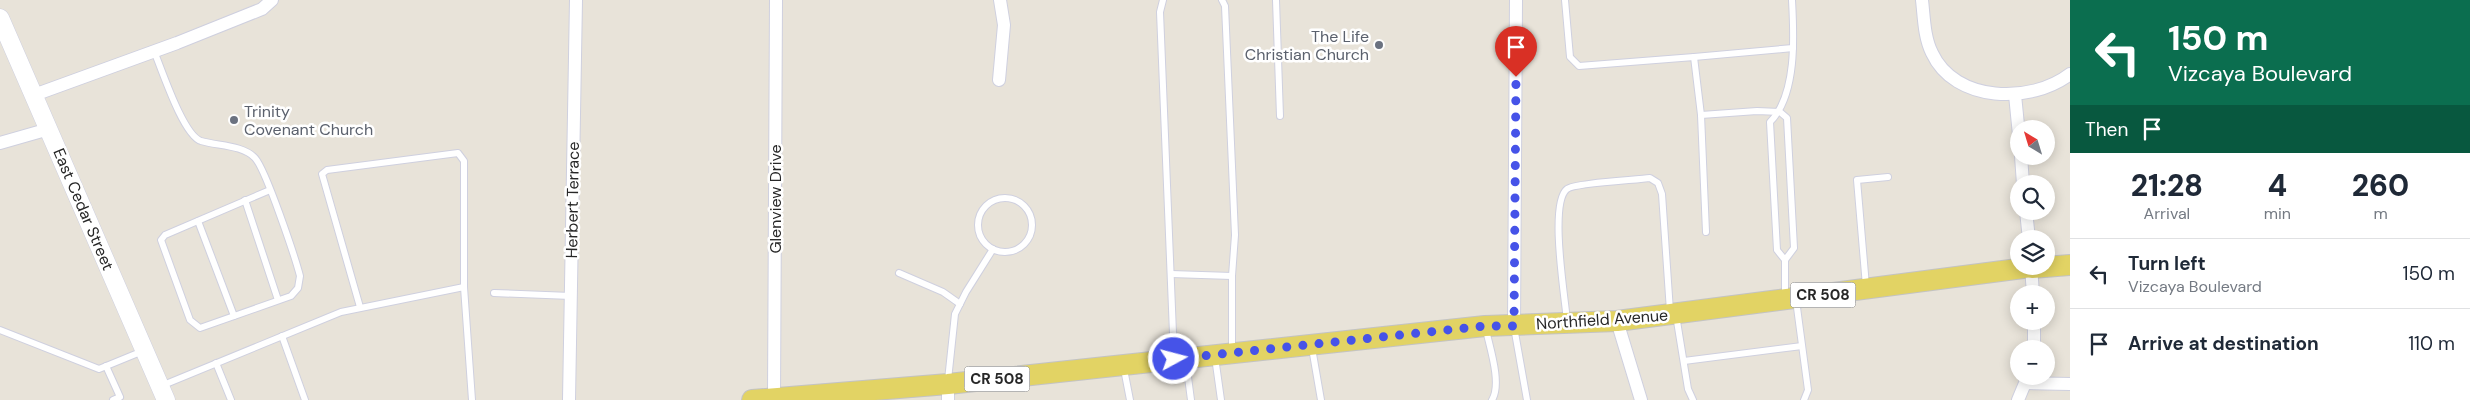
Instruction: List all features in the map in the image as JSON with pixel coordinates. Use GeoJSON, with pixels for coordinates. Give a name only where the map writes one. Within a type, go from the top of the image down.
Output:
{"type":"FeatureCollection","features":[{"type":"Feature","properties":{"kind":"main road","name":"East Cedar Street"},"geometry":{"type":"LineString","coordinates":[[0,18],[163,393]]}},
{"type":"Feature","properties":{"kind":"main road","name":"Northfield Avenue"},"geometry":{"type":"LineString","coordinates":[[2055,263],[2070,261]]}},
{"type":"Feature","properties":{"kind":"main road","name":"Northfield Avenue"},"geometry":{"type":"LineString","coordinates":[[2055,265],[2070,265]]}},
{"type":"Feature","properties":{"kind":"main road","name":"Northfield Avenue"},"geometry":{"type":"LineString","coordinates":[[752,400],[948,392],[1123,365],[1224,353],[1485,326],[1617,322],[2010,270]]}},
{"type":"Feature","properties":{"kind":"street"},"geometry":{"type":"LineString","coordinates":[[34,95],[262,9],[272,0]]}},
{"type":"Feature","properties":{"kind":"street","name":"Herbert Terrace"},"geometry":{"type":"LineString","coordinates":[[568,400],[576,0]]}},
{"type":"Feature","properties":{"kind":"street","name":"Glenview Drive"},"geometry":{"type":"LineString","coordinates":[[774,398],[776,0]]}},
{"type":"Feature","properties":{"kind":"street"},"geometry":{"type":"LineString","coordinates":[[1000,0],[1004,25],[1000,80]]}},
{"type":"Feature","properties":{"kind":"street"},"geometry":{"type":"LineString","coordinates":[[1514,326],[1516,0]]}},
{"type":"Feature","properties":{"kind":"street"},"geometry":{"type":"LineString","coordinates":[[1922,0],[1926,36],[1932,54],[1947,73],[1970,88],[2015,95],[2060,82],[2070,74]]}},
{"type":"Feature","properties":{"kind":"street"},"geometry":{"type":"LineString","coordinates":[[2015,95],[2018,120]]}},
{"type":"Feature","properties":{"kind":"street"},"geometry":{"type":"LineString","coordinates":[[0,143],[49,129]]}},
{"type":"Feature","properties":{"kind":"street"},"geometry":{"type":"LineString","coordinates":[[1617,322],[1641,400]]}},
{"type":"Feature","properties":{"kind":"street"},"geometry":{"type":"LineString","coordinates":[[2055,383],[2070,384]]}},
{"type":"Feature","properties":{"kind":"street"},"geometry":{"type":"LineString","coordinates":[[2018,400],[2025,385]]}},
{"type":"Feature","properties":{"kind":"lane"},"geometry":{"type":"LineString","coordinates":[[1163,0],[1160,12],[1170,274],[1180,359],[1191,400]]}},
{"type":"Feature","properties":{"kind":"lane"},"geometry":{"type":"LineString","coordinates":[[1221,400],[1236,235],[1225,6],[1222,0]]}},
{"type":"Feature","properties":{"kind":"lane"},"geometry":{"type":"LineString","coordinates":[[1276,0],[1280,116]]}},
{"type":"Feature","properties":{"kind":"lane"},"geometry":{"type":"LineString","coordinates":[[1564,0],[1570,57],[1580,66],[1793,48]]}},
{"type":"Feature","properties":{"kind":"lane"},"geometry":{"type":"LineString","coordinates":[[1792,0],[1792,67],[1780,112],[1770,122],[1777,250],[1785,260],[1790,299],[1802,346],[1808,390],[1804,400]]}},
{"type":"Feature","properties":{"kind":"lane"},"geometry":{"type":"LineString","coordinates":[[154,51],[188,129],[199,140],[231,148],[253,156],[258,161],[270,190],[300,276],[298,288],[295,292],[200,328],[190,320],[161,240],[165,234],[270,190]]}},
{"type":"Feature","properties":{"kind":"lane"},"geometry":{"type":"LineString","coordinates":[[1694,57],[1701,115],[1706,232]]}},
{"type":"Feature","properties":{"kind":"lane"},"geometry":{"type":"LineString","coordinates":[[1701,115],[1757,111],[1780,112],[1787,118],[1794,248],[1785,260]]}},
{"type":"Feature","properties":{"kind":"lane"},"geometry":{"type":"LineString","coordinates":[[360,308],[322,174],[327,170],[458,153],[464,161],[464,287],[472,400]]}},
{"type":"Feature","properties":{"kind":"lane"},"geometry":{"type":"LineString","coordinates":[[1866,289],[1857,180],[1888,177]]}},
{"type":"Feature","properties":{"kind":"lane"},"geometry":{"type":"LineString","coordinates":[[1567,323],[1557,220],[1561,197],[1571,187],[1650,178],[1658,183],[1662,194],[1673,314],[1693,400]]}},
{"type":"Feature","properties":{"kind":"lane"},"geometry":{"type":"LineString","coordinates":[[245,200],[278,300]]}},
{"type":"Feature","properties":{"kind":"lane"},"geometry":{"type":"LineString","coordinates":[[997,200],[1014,200],[1028,210],[1031,218],[1030,236],[1018,248],[1010,251],[993,249],[981,236],[978,227],[983,210],[997,200]]}},
{"type":"Feature","properties":{"kind":"lane"},"geometry":{"type":"LineString","coordinates":[[198,221],[234,316]]}},
{"type":"Feature","properties":{"kind":"lane"},"geometry":{"type":"LineString","coordinates":[[948,392],[956,314],[993,249]]}},
{"type":"Feature","properties":{"kind":"lane"},"geometry":{"type":"LineString","coordinates":[[900,273],[943,292],[960,304]]}},
{"type":"Feature","properties":{"kind":"lane"},"geometry":{"type":"LineString","coordinates":[[1170,274],[1232,276]]}},
{"type":"Feature","properties":{"kind":"lane"},"geometry":{"type":"LineString","coordinates":[[163,393],[216,364],[341,312],[464,287]]}},
{"type":"Feature","properties":{"kind":"lane"},"geometry":{"type":"LineString","coordinates":[[494,293],[570,296]]}},
{"type":"Feature","properties":{"kind":"lane"},"geometry":{"type":"LineString","coordinates":[[1485,326],[1494,360],[1496,394],[1492,400]]}},
{"type":"Feature","properties":{"kind":"lane"},"geometry":{"type":"LineString","coordinates":[[1514,326],[1527,400]]}},
{"type":"Feature","properties":{"kind":"lane"},"geometry":{"type":"LineString","coordinates":[[0,330],[99,369],[144,350]]}},
{"type":"Feature","properties":{"kind":"lane"},"geometry":{"type":"LineString","coordinates":[[282,336],[305,400]]}},
{"type":"Feature","properties":{"kind":"lane"},"geometry":{"type":"LineString","coordinates":[[1312,344],[1321,400]]}},
{"type":"Feature","properties":{"kind":"lane"},"geometry":{"type":"LineString","coordinates":[[1684,361],[1802,346]]}},
{"type":"Feature","properties":{"kind":"lane"},"geometry":{"type":"LineString","coordinates":[[216,364],[231,400]]}},
{"type":"Feature","properties":{"kind":"lane"},"geometry":{"type":"LineString","coordinates":[[1123,365],[1130,400]]}},
{"type":"Feature","properties":{"kind":"lane"},"geometry":{"type":"LineString","coordinates":[[106,366],[120,397],[113,400]]}},
{"type":"Feature","properties":{"kind":"place","name":"The Life Christian Church"},"geometry":{"type":"Point","coordinates":[1379,45]}},
{"type":"Feature","properties":{"kind":"place","name":"Trinity Covenant Church"},"geometry":{"type":"Point","coordinates":[234,120]}},
{"type":"Feature","properties":{"kind":"route"},"geometry":{"type":"LineString","coordinates":[[1174,359],[1485,326],[1514,326],[1516,77]]}}]}
